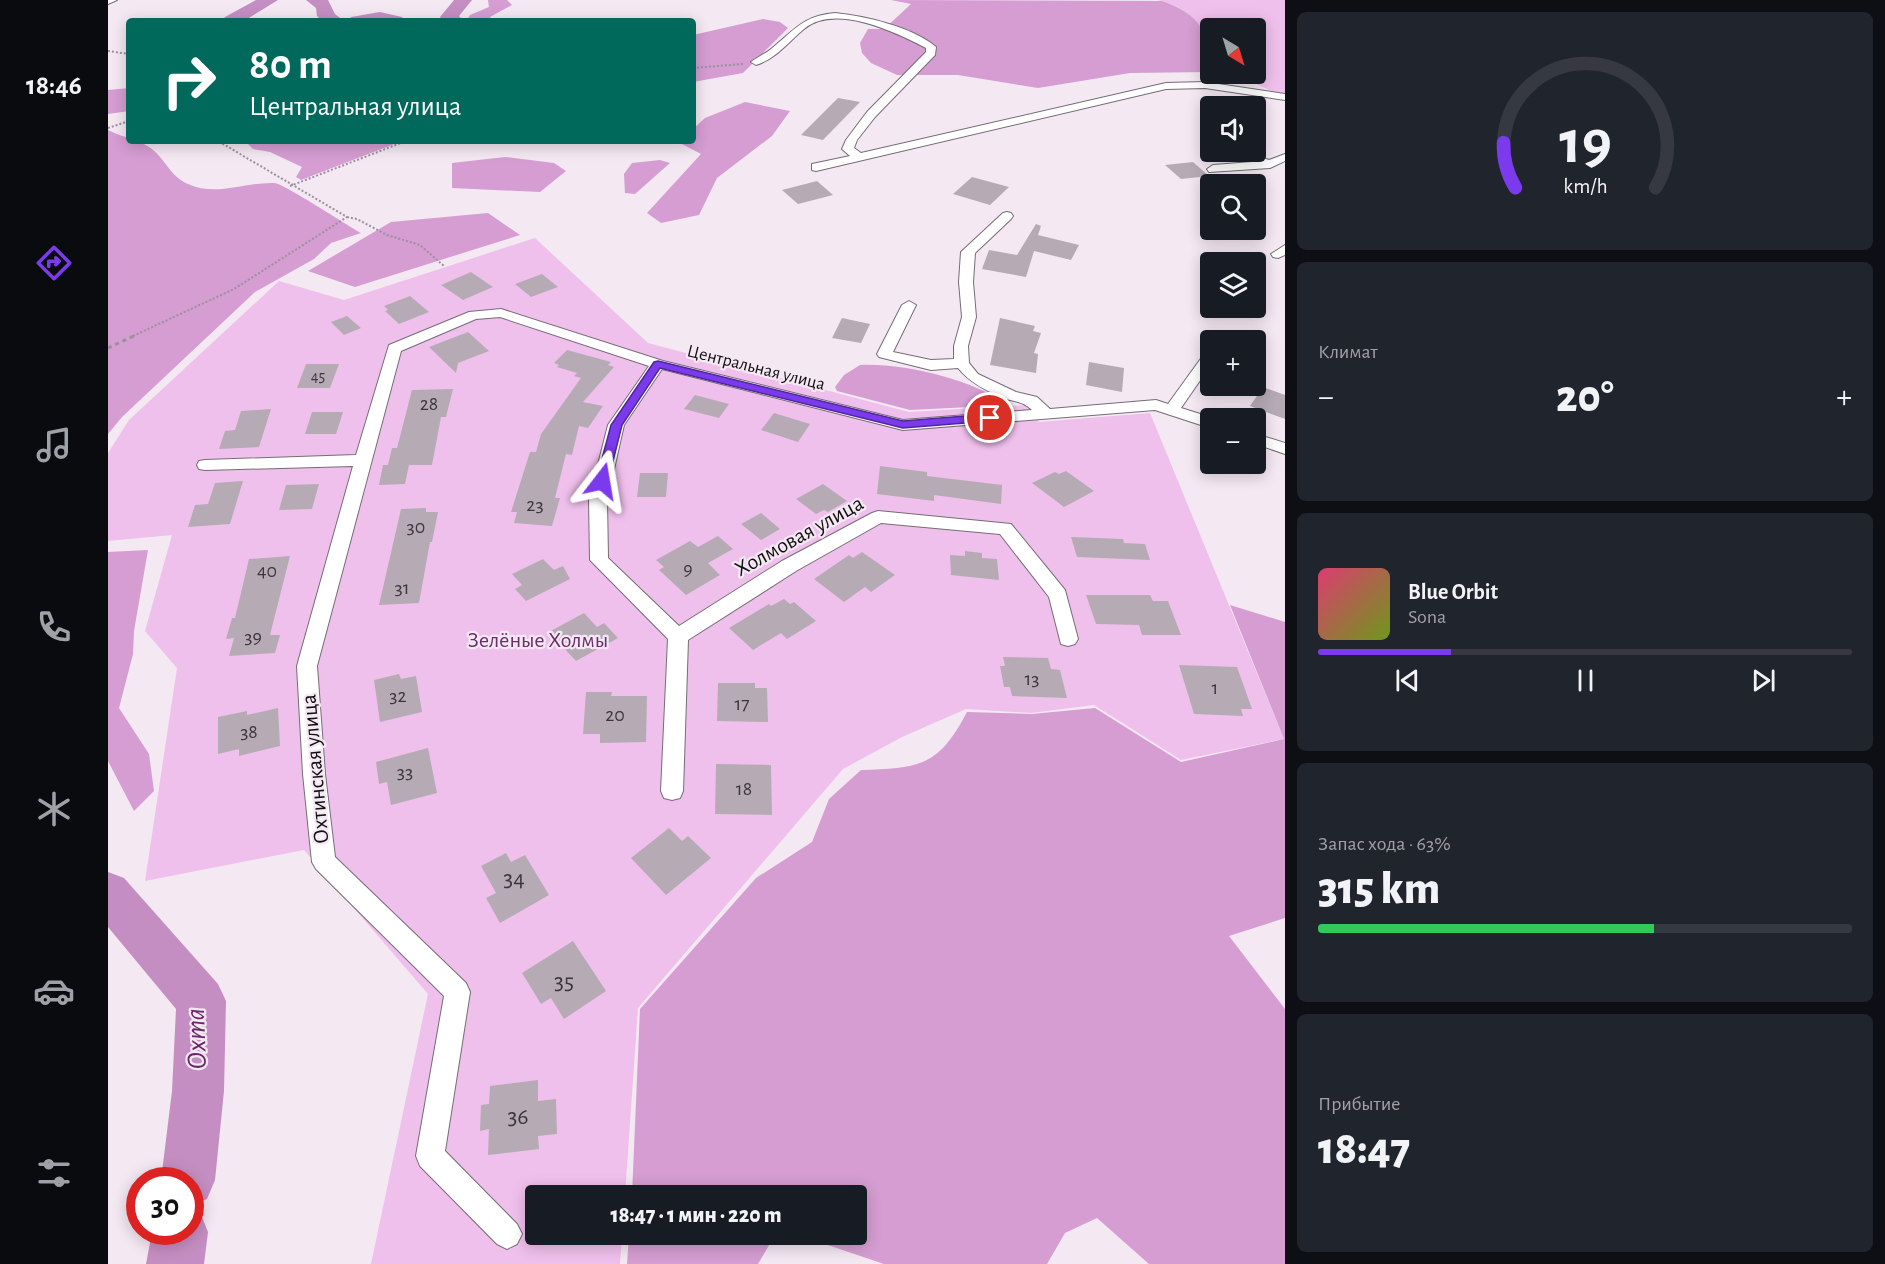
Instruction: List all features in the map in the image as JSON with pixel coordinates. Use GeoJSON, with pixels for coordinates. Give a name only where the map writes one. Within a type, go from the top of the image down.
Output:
{"type":"FeatureCollection","features":[{"type":"Feature","properties":{"kind":"street"},"geometry":{"type":"LineString","coordinates":[[108,1],[112,0]]}},
{"type":"Feature","properties":{"kind":"street"},"geometry":{"type":"LineString","coordinates":[[756,62],[766,59],[805,23],[815,18],[826,17],[849,17],[879,24],[931,47],[931,53],[860,127],[849,143],[848,149],[859,157]]}},
{"type":"Feature","properties":{"kind":"street"},"geometry":{"type":"LineString","coordinates":[[816,167],[1166,86],[1205,85],[1285,97]]}},
{"type":"Feature","properties":{"kind":"street"},"geometry":{"type":"LineString","coordinates":[[1213,169],[1270,165],[1285,158]]}},
{"type":"Feature","properties":{"kind":"street"},"geometry":{"type":"LineString","coordinates":[[1262,162],[1285,170]]}},
{"type":"Feature","properties":{"kind":"street"},"geometry":{"type":"LineString","coordinates":[[1007,216],[968,252],[966,282],[969,317],[962,346],[962,363],[973,377],[1011,395],[1031,400],[1040,414]]}},
{"type":"Feature","properties":{"kind":"street"},"geometry":{"type":"LineString","coordinates":[[909,305],[884,354],[931,365],[962,363]]}},
{"type":"Feature","properties":{"kind":"street","name":"Центральная улица"},"geometry":{"type":"LineString","coordinates":[[474,315],[501,313],[658,364],[903,424],[1156,405],[1172,410]]}},
{"type":"Feature","properties":{"kind":"street","name":"Охтинская улица"},"geometry":{"type":"LineString","coordinates":[[474,315],[394,348],[307,666],[314,774],[324,862],[457,992],[430,1156],[507,1234]]}},
{"type":"Feature","properties":{"kind":"street"},"geometry":{"type":"LineString","coordinates":[[658,364],[616,425],[598,500],[599,560],[678,637],[672,791]]}},
{"type":"Feature","properties":{"kind":"street"},"geometry":{"type":"LineString","coordinates":[[1200,370],[1172,410],[1200,420]]}},
{"type":"Feature","properties":{"kind":"street"},"geometry":{"type":"LineString","coordinates":[[1266,442],[1285,449]]}},
{"type":"Feature","properties":{"kind":"street"},"geometry":{"type":"LineString","coordinates":[[205,465],[363,460]]}},
{"type":"Feature","properties":{"kind":"street","name":"Холмовая улица"},"geometry":{"type":"LineString","coordinates":[[678,637],[789,566],[879,517],[1005,528],[1058,595],[1068,639]]}},
{"type":"Feature","properties":{"kind":"path"},"geometry":{"type":"LineString","coordinates":[[108,51],[126,54]]}},
{"type":"Feature","properties":{"kind":"path"},"geometry":{"type":"LineString","coordinates":[[696,68],[756,62]]}},
{"type":"Feature","properties":{"kind":"path"},"geometry":{"type":"LineString","coordinates":[[108,128],[126,122]]}},
{"type":"Feature","properties":{"kind":"path"},"geometry":{"type":"LineString","coordinates":[[223,144],[257,163],[290,186],[347,217],[357,219],[387,235],[420,245],[444,267]]}},
{"type":"Feature","properties":{"kind":"path"},"geometry":{"type":"LineString","coordinates":[[290,186],[398,144]]}},
{"type":"Feature","properties":{"kind":"path"},"geometry":{"type":"LineString","coordinates":[[108,348],[234,289],[347,217]]}},
{"type":"Feature","properties":{"kind":"green space"},"geometry":{"type":"Polygon","coordinates":[[[1158,0],[1285,0],[1285,94],[1271,91],[1257,84],[1266,84],[1266,18],[1200,18],[1200,30],[1186,12],[1158,0]]]}},
{"type":"Feature","properties":{"kind":"green space","name":"Зелёные Холмы"},"geometry":{"type":"Polygon","coordinates":[[[535,238],[648,343],[909,412],[1028,405],[1039,422],[1150,413],[1284,739],[1181,760],[1094,705],[1031,713],[966,709],[902,737],[843,769],[638,1008],[626,1185],[525,1185],[525,1245],[621,1245],[620,1264],[371,1264],[428,994],[304,850],[145,881],[177,668],[145,631],[172,535],[108,541],[108,453],[129,420],[279,281],[344,300],[535,238]]]}},
{"type":"Feature","properties":{"kind":"shaded area"},"geometry":{"type":"Polygon","coordinates":[[[488,0],[507,0],[512,5],[490,18],[468,18],[470,15],[489,7],[488,0]]]}},
{"type":"Feature","properties":{"kind":"shaded area"},"geometry":{"type":"Polygon","coordinates":[[[891,0],[1162,1],[1186,12],[1200,26],[1200,72],[1130,73],[1038,88],[958,75],[897,75],[871,63],[862,53],[860,43],[868,29],[884,29],[911,4],[891,0]]]}},
{"type":"Feature","properties":{"kind":"shaded area"},"geometry":{"type":"Polygon","coordinates":[[[763,19],[780,22],[788,28],[743,73],[696,81],[696,34],[763,19]]]}},
{"type":"Feature","properties":{"kind":"shaded area"},"geometry":{"type":"Polygon","coordinates":[[[126,88],[126,111],[108,114],[108,90],[126,88]]]}},
{"type":"Feature","properties":{"kind":"shaded area"},"geometry":{"type":"Polygon","coordinates":[[[745,102],[790,111],[772,136],[717,178],[699,215],[661,223],[647,213],[701,154],[682,144],[696,144],[696,126],[705,118],[745,102]]]}},
{"type":"Feature","properties":{"kind":"shaded area"},"geometry":{"type":"Polygon","coordinates":[[[108,130],[126,137],[126,144],[144,144],[149,147],[176,176],[188,184],[199,188],[220,189],[274,183],[302,197],[361,233],[331,243],[314,259],[255,292],[122,417],[108,434],[108,130]]]}},
{"type":"Feature","properties":{"kind":"shaded area"},"geometry":{"type":"Polygon","coordinates":[[[248,144],[394,144],[301,180],[296,177],[302,167],[270,152],[253,149],[248,144]]]}},
{"type":"Feature","properties":{"kind":"shaded area"},"geometry":{"type":"Polygon","coordinates":[[[505,157],[554,163],[566,171],[540,192],[452,188],[452,163],[505,157]]]}},
{"type":"Feature","properties":{"kind":"shaded area"},"geometry":{"type":"Polygon","coordinates":[[[660,160],[670,163],[635,194],[625,193],[624,174],[632,163],[660,160]]]}},
{"type":"Feature","properties":{"kind":"shaded area"},"geometry":{"type":"Polygon","coordinates":[[[488,213],[520,235],[355,287],[308,271],[391,222],[488,213]]]}},
{"type":"Feature","properties":{"kind":"shaded area"},"geometry":{"type":"Polygon","coordinates":[[[860,365],[898,367],[938,375],[977,388],[1010,405],[910,410],[837,391],[835,387],[844,375],[860,365]]]}},
{"type":"Feature","properties":{"kind":"shaded area"},"geometry":{"type":"Polygon","coordinates":[[[148,550],[134,631],[133,654],[119,708],[149,754],[154,791],[134,811],[108,761],[108,552],[148,550]]]}},
{"type":"Feature","properties":{"kind":"shaded area"},"geometry":{"type":"Polygon","coordinates":[[[1230,605],[1285,622],[1285,918],[1229,936],[1285,1009],[1285,1264],[1149,1264],[1097,1218],[1065,1233],[1047,1264],[884,1264],[828,1245],[867,1245],[867,1185],[632,1185],[640,1009],[756,878],[812,842],[829,799],[861,770],[898,768],[925,761],[946,744],[967,712],[1032,714],[1095,708],[1181,762],[1284,739],[1230,605]]]}},
{"type":"Feature","properties":{"kind":"shaded area"},"geometry":{"type":"Polygon","coordinates":[[[628,1245],[769,1245],[758,1264],[627,1264],[628,1245]]]}},
{"type":"Feature","properties":{"kind":"building"},"geometry":{"type":"Polygon","coordinates":[[[838,98],[860,102],[823,140],[801,135],[838,98]]]}},
{"type":"Feature","properties":{"kind":"building"},"geometry":{"type":"Polygon","coordinates":[[[1193,162],[1207,174],[1181,179],[1165,165],[1193,162]]]}},
{"type":"Feature","properties":{"kind":"building"},"geometry":{"type":"Polygon","coordinates":[[[972,177],[1009,187],[990,205],[953,194],[972,177]]]}},
{"type":"Feature","properties":{"kind":"building"},"geometry":{"type":"Polygon","coordinates":[[[817,181],[833,195],[798,204],[782,190],[817,181]]]}},
{"type":"Feature","properties":{"kind":"building"},"geometry":{"type":"Polygon","coordinates":[[[1036,224],[1041,226],[1038,235],[1079,245],[1071,260],[1034,251],[1026,277],[982,269],[989,250],[1017,255],[1036,224]]]}},
{"type":"Feature","properties":{"kind":"building"},"geometry":{"type":"Polygon","coordinates":[[[471,272],[493,287],[463,300],[441,285],[471,272]]]}},
{"type":"Feature","properties":{"kind":"building"},"geometry":{"type":"Polygon","coordinates":[[[542,274],[558,287],[531,297],[515,284],[542,274]]]}},
{"type":"Feature","properties":{"kind":"building"},"geometry":{"type":"Polygon","coordinates":[[[410,296],[429,312],[399,324],[385,311],[388,310],[384,306],[410,296]]]}},
{"type":"Feature","properties":{"kind":"building"},"geometry":{"type":"Polygon","coordinates":[[[347,316],[361,328],[344,335],[331,322],[347,316]]]}},
{"type":"Feature","properties":{"kind":"building"},"geometry":{"type":"Polygon","coordinates":[[[842,318],[870,324],[861,343],[832,338],[842,318]]]}},
{"type":"Feature","properties":{"kind":"building"},"geometry":{"type":"Polygon","coordinates":[[[1000,318],[1035,326],[1033,331],[1041,333],[1034,353],[1038,354],[1036,373],[990,365],[1000,318]]]}},
{"type":"Feature","properties":{"kind":"building"},"geometry":{"type":"Polygon","coordinates":[[[468,332],[489,351],[458,363],[456,373],[429,347],[468,332]]]}},
{"type":"Feature","properties":{"kind":"building"},"geometry":{"type":"Polygon","coordinates":[[[567,350],[611,362],[608,365],[614,367],[583,402],[603,406],[588,428],[579,426],[572,455],[566,454],[555,498],[560,498],[552,526],[514,523],[517,512],[511,512],[530,452],[536,452],[541,434],[581,378],[574,376],[577,373],[557,367],[559,365],[554,363],[567,350]]]}},
{"type":"Feature","properties":{"kind":"building"},"geometry":{"type":"Polygon","coordinates":[[[1089,362],[1124,368],[1122,392],[1086,385],[1089,362]]]}},
{"type":"Feature","properties":{"kind":"building"},"geometry":{"type":"Polygon","coordinates":[[[306,364],[339,364],[330,388],[297,388],[306,364]]]}},
{"type":"Feature","properties":{"kind":"building"},"geometry":{"type":"Polygon","coordinates":[[[1266,388],[1285,395],[1285,419],[1266,412],[1266,408],[1250,406],[1257,396],[1266,396],[1266,388]]]}},
{"type":"Feature","properties":{"kind":"building"},"geometry":{"type":"Polygon","coordinates":[[[453,389],[446,417],[441,417],[432,465],[409,465],[405,484],[379,485],[383,465],[388,465],[392,448],[397,448],[412,390],[453,389]]]}},
{"type":"Feature","properties":{"kind":"building"},"geometry":{"type":"Polygon","coordinates":[[[695,395],[729,404],[719,418],[684,409],[695,395]]]}},
{"type":"Feature","properties":{"kind":"building"},"geometry":{"type":"Polygon","coordinates":[[[271,409],[259,447],[219,449],[225,431],[235,430],[241,411],[271,409]]]}},
{"type":"Feature","properties":{"kind":"building"},"geometry":{"type":"Polygon","coordinates":[[[312,412],[343,412],[336,434],[305,434],[312,412]]]}},
{"type":"Feature","properties":{"kind":"building"},"geometry":{"type":"Polygon","coordinates":[[[774,413],[810,424],[798,442],[761,430],[774,413]]]}},
{"type":"Feature","properties":{"kind":"building"},"geometry":{"type":"Polygon","coordinates":[[[880,466],[927,472],[927,476],[1002,485],[1001,504],[934,495],[934,501],[877,494],[880,466]]]}},
{"type":"Feature","properties":{"kind":"building"},"geometry":{"type":"Polygon","coordinates":[[[1066,471],[1094,491],[1064,507],[1032,483],[1055,472],[1059,474],[1066,471]]]}},
{"type":"Feature","properties":{"kind":"building"},"geometry":{"type":"Polygon","coordinates":[[[640,473],[668,473],[666,497],[637,497],[640,473]]]}},
{"type":"Feature","properties":{"kind":"building"},"geometry":{"type":"Polygon","coordinates":[[[243,481],[230,524],[188,527],[195,505],[208,504],[215,483],[243,481]]]}},
{"type":"Feature","properties":{"kind":"building"},"geometry":{"type":"Polygon","coordinates":[[[319,484],[312,509],[279,510],[286,485],[319,484]]]}},
{"type":"Feature","properties":{"kind":"building"},"geometry":{"type":"Polygon","coordinates":[[[823,484],[847,501],[828,512],[824,510],[816,514],[796,499],[823,484]]]}},
{"type":"Feature","properties":{"kind":"building"},"geometry":{"type":"Polygon","coordinates":[[[426,508],[426,512],[438,512],[419,603],[379,605],[401,509],[426,508]]]}},
{"type":"Feature","properties":{"kind":"building"},"geometry":{"type":"Polygon","coordinates":[[[761,513],[780,529],[761,540],[741,524],[761,513]]]}},
{"type":"Feature","properties":{"kind":"building"},"geometry":{"type":"Polygon","coordinates":[[[718,536],[733,549],[708,563],[720,575],[686,595],[659,570],[664,567],[656,560],[690,541],[698,547],[718,536]]]}},
{"type":"Feature","properties":{"kind":"building"},"geometry":{"type":"Polygon","coordinates":[[[1071,537],[1123,539],[1124,543],[1145,544],[1150,560],[1077,557],[1071,537]]]}},
{"type":"Feature","properties":{"kind":"building"},"geometry":{"type":"Polygon","coordinates":[[[965,551],[982,553],[982,558],[997,559],[999,580],[951,575],[950,555],[965,556],[965,551]]]}},
{"type":"Feature","properties":{"kind":"building"},"geometry":{"type":"Polygon","coordinates":[[[862,552],[895,575],[871,592],[865,587],[844,602],[814,579],[849,555],[853,558],[862,552]]]}},
{"type":"Feature","properties":{"kind":"building"},"geometry":{"type":"Polygon","coordinates":[[[290,556],[270,635],[280,635],[275,653],[229,656],[234,638],[226,639],[232,618],[235,618],[249,559],[290,556]]]}},
{"type":"Feature","properties":{"kind":"building"},"geometry":{"type":"Polygon","coordinates":[[[543,559],[554,570],[563,566],[570,579],[526,601],[515,589],[522,585],[512,574],[543,559]]]}},
{"type":"Feature","properties":{"kind":"building"},"geometry":{"type":"Polygon","coordinates":[[[1086,595],[1150,595],[1153,601],[1168,601],[1181,635],[1142,635],[1139,625],[1096,624],[1086,595]]]}},
{"type":"Feature","properties":{"kind":"building"},"geometry":{"type":"Polygon","coordinates":[[[784,599],[790,604],[794,602],[816,621],[787,639],[781,633],[753,650],[729,628],[769,604],[771,606],[784,599]]]}},
{"type":"Feature","properties":{"kind":"building"},"geometry":{"type":"Polygon","coordinates":[[[584,613],[597,627],[604,623],[618,638],[576,661],[549,632],[584,613]]]}},
{"type":"Feature","properties":{"kind":"building"},"geometry":{"type":"Polygon","coordinates":[[[1003,657],[1048,658],[1051,669],[1060,670],[1067,698],[1012,696],[1010,687],[1004,687],[1000,666],[1005,666],[1003,657]]]}},
{"type":"Feature","properties":{"kind":"building"},"geometry":{"type":"Polygon","coordinates":[[[1179,665],[1237,667],[1252,709],[1241,709],[1243,716],[1194,714],[1179,665]]]}},
{"type":"Feature","properties":{"kind":"building"},"geometry":{"type":"Polygon","coordinates":[[[399,674],[401,679],[416,676],[422,712],[380,722],[374,680],[399,674]]]}},
{"type":"Feature","properties":{"kind":"building"},"geometry":{"type":"Polygon","coordinates":[[[718,683],[755,683],[755,688],[767,688],[768,722],[717,721],[718,683]]]}},
{"type":"Feature","properties":{"kind":"building"},"geometry":{"type":"Polygon","coordinates":[[[586,692],[612,692],[611,696],[647,696],[646,742],[600,743],[600,734],[583,734],[586,692]]]}},
{"type":"Feature","properties":{"kind":"building"},"geometry":{"type":"Polygon","coordinates":[[[278,708],[280,746],[239,756],[239,749],[218,754],[218,717],[247,711],[247,715],[278,708]]]}},
{"type":"Feature","properties":{"kind":"building"},"geometry":{"type":"Polygon","coordinates":[[[428,748],[437,793],[391,805],[387,782],[379,784],[376,762],[428,748]]]}},
{"type":"Feature","properties":{"kind":"building"},"geometry":{"type":"Polygon","coordinates":[[[716,764],[771,765],[772,815],[715,814],[716,764]]]}},
{"type":"Feature","properties":{"kind":"building"},"geometry":{"type":"Polygon","coordinates":[[[669,828],[682,841],[688,836],[711,858],[666,895],[631,858],[669,828]]]}},
{"type":"Feature","properties":{"kind":"building"},"geometry":{"type":"Polygon","coordinates":[[[506,853],[511,862],[525,855],[549,895],[500,923],[486,898],[496,893],[481,866],[506,853]]]}},
{"type":"Feature","properties":{"kind":"building"},"geometry":{"type":"Polygon","coordinates":[[[573,941],[606,991],[564,1019],[551,998],[541,1004],[522,973],[573,941]]]}},
{"type":"Feature","properties":{"kind":"building"},"geometry":{"type":"Polygon","coordinates":[[[538,1080],[538,1101],[556,1099],[557,1134],[538,1136],[539,1149],[488,1155],[489,1129],[480,1131],[481,1105],[489,1104],[490,1086],[538,1080]]]}},
{"type":"Feature","properties":{"kind":"waterway","name":"Охта"},"geometry":{"type":"LineString","coordinates":[[236,18],[269,0]]}},
{"type":"Feature","properties":{"kind":"waterway","name":"Охта"},"geometry":{"type":"LineString","coordinates":[[315,0],[324,6],[326,16],[330,18]]}},
{"type":"Feature","properties":{"kind":"waterway","name":"Охта"},"geometry":{"type":"LineString","coordinates":[[450,18],[463,0]]}},
{"type":"Feature","properties":{"kind":"waterway","name":"Охта"},"geometry":{"type":"LineString","coordinates":[[374,18],[384,18]]}},
{"type":"Feature","properties":{"kind":"waterway","name":"Охта"},"geometry":{"type":"LineString","coordinates":[[108,893],[201,1001],[198,1091],[190,1167]]}},
{"type":"Feature","properties":{"kind":"waterway","name":"Охта"},"geometry":{"type":"LineString","coordinates":[[175,1264],[178,1245]]}},
{"type":"Feature","properties":{"kind":"route"},"geometry":{"type":"LineString","coordinates":[[602,481],[616,425],[658,364],[903,424],[990,418]]}}]}
